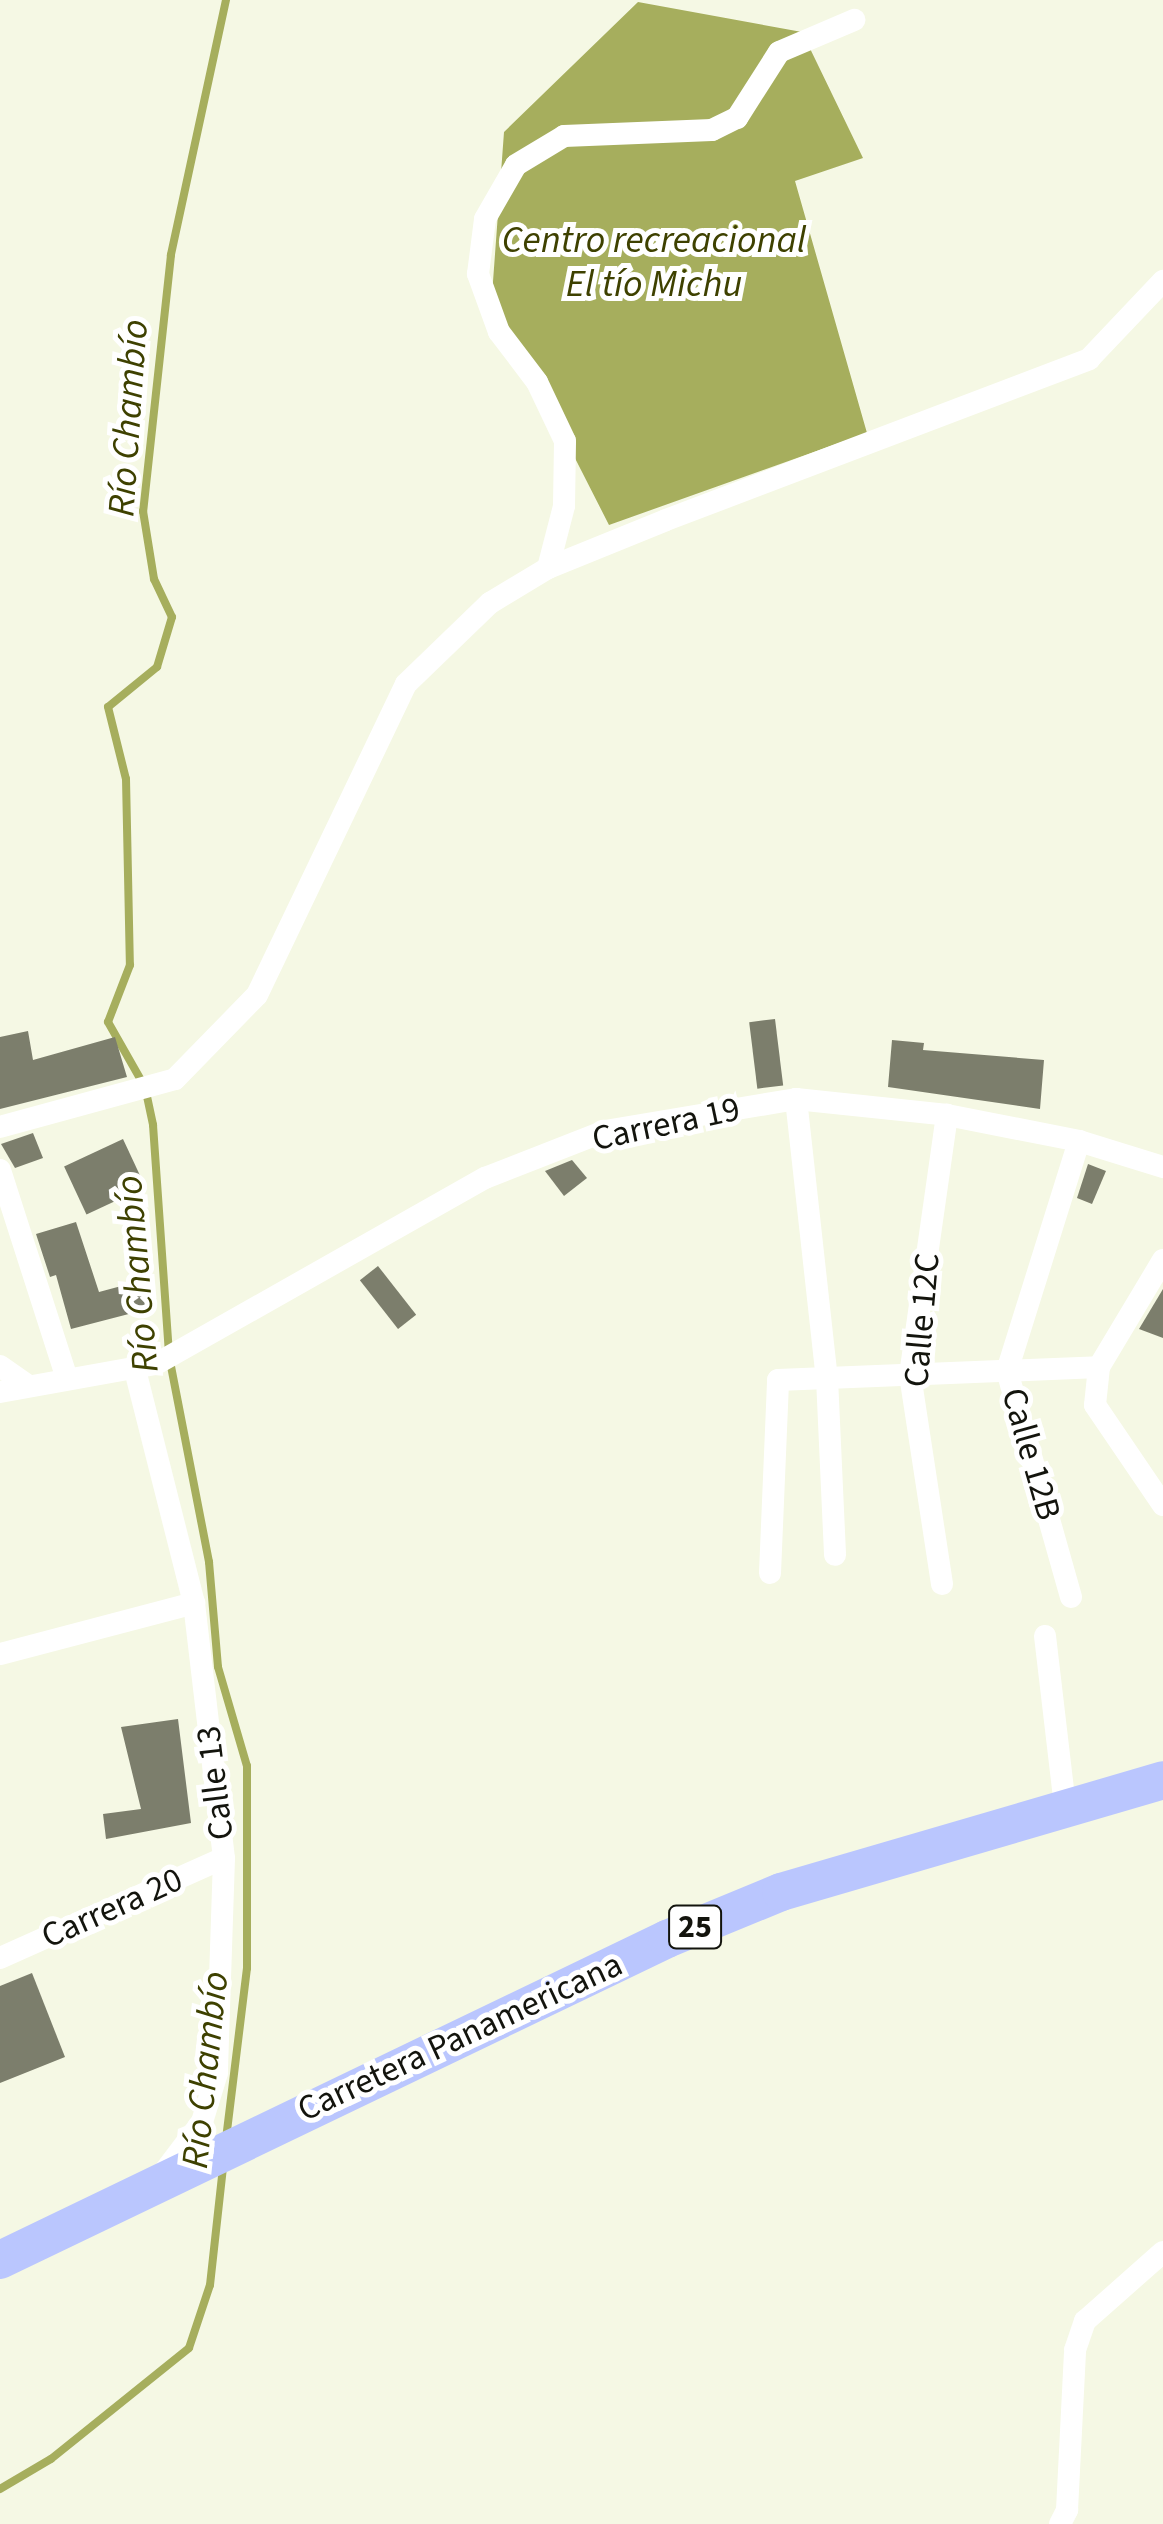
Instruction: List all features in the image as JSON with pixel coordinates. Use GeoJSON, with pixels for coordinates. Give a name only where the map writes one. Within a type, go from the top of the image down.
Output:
{"type":"FeatureCollection","features":[{"type":"Feature","properties":{"kind":"highway","name":"Carretera Panamericana"},"geometry":{"type":"LineString","coordinates":[[0,2260],[251,2136],[780,1892],[1065,1804],[1163,1780]]}},
{"type":"Feature","properties":{"kind":"street"},"geometry":{"type":"LineString","coordinates":[[548,568],[564,506],[565,442],[537,382],[498,332],[478,274],[493,206],[516,165],[564,136],[712,130],[737,118],[780,52],[854,20]]}},
{"type":"Feature","properties":{"kind":"street"},"geometry":{"type":"LineString","coordinates":[[0,1127],[175,1079],[257,995],[406,684],[470,618],[548,568],[1089,358],[1163,282]]}},
{"type":"Feature","properties":{"kind":"street"},"geometry":{"type":"LineString","coordinates":[[796,1099],[827,1378],[835,1555]]}},
{"type":"Feature","properties":{"kind":"street","name":"Carrera 19"},"geometry":{"type":"LineString","coordinates":[[146,1367],[182,1351],[485,1178],[605,1131],[796,1099],[947,1115],[1079,1140],[1163,1167]]}},
{"type":"Feature","properties":{"kind":"street","name":"Calle 12C"},"geometry":{"type":"LineString","coordinates":[[942,1584],[910,1375],[947,1115]]}},
{"type":"Feature","properties":{"kind":"street","name":"Calle 12B"},"geometry":{"type":"LineString","coordinates":[[1071,1596],[1007,1371],[1079,1140]]}},
{"type":"Feature","properties":{"kind":"street"},"geometry":{"type":"LineString","coordinates":[[0,1170],[66,1376]]}},
{"type":"Feature","properties":{"kind":"street"},"geometry":{"type":"LineString","coordinates":[[1163,1260],[1098,1368],[1095,1405],[1163,1505]]}},
{"type":"Feature","properties":{"kind":"street"},"geometry":{"type":"LineString","coordinates":[[0,1366],[28,1386]]}},
{"type":"Feature","properties":{"kind":"street"},"geometry":{"type":"LineString","coordinates":[[0,1392],[66,1376],[146,1367]]}},
{"type":"Feature","properties":{"kind":"street","name":"Calle 13"},"geometry":{"type":"LineString","coordinates":[[146,1367],[194,1603],[224,1858],[217,2073],[202,2122],[153,2186]]}},
{"type":"Feature","properties":{"kind":"street"},"geometry":{"type":"LineString","coordinates":[[770,1573],[778,1380],[1098,1368]]}},
{"type":"Feature","properties":{"kind":"street"},"geometry":{"type":"LineString","coordinates":[[0,1654],[194,1603]]}},
{"type":"Feature","properties":{"kind":"street"},"geometry":{"type":"LineString","coordinates":[[1045,1636],[1065,1804]]}},
{"type":"Feature","properties":{"kind":"street","name":"Carrera 20"},"geometry":{"type":"LineString","coordinates":[[0,1958],[224,1858]]}},
{"type":"Feature","properties":{"kind":"street"},"geometry":{"type":"LineString","coordinates":[[1060,2524],[1067,2510],[1076,2350],[1086,2321],[1163,2252]]}},
{"type":"Feature","properties":{"kind":"water","name":"Centro recreacional El tío Michu"},"geometry":{"type":"Polygon","coordinates":[[[638,2],[802,32],[863,158],[795,181],[867,433],[609,525],[492,295],[504,132],[638,2]]]}},
{"type":"Feature","properties":{"kind":"building"},"geometry":{"type":"Polygon","coordinates":[[[775,1019],[783,1086],[757,1089],[749,1022],[775,1019]]]}},
{"type":"Feature","properties":{"kind":"building"},"geometry":{"type":"Polygon","coordinates":[[[28,1031],[33,1060],[115,1037],[127,1077],[0,1109],[0,1037],[28,1031]]]}},
{"type":"Feature","properties":{"kind":"building"},"geometry":{"type":"Polygon","coordinates":[[[892,1040],[924,1043],[923,1050],[1044,1060],[1040,1109],[888,1087],[892,1040]]]}},
{"type":"Feature","properties":{"kind":"building"},"geometry":{"type":"Polygon","coordinates":[[[33,1133],[43,1158],[15,1168],[1,1144],[33,1133]]]}},
{"type":"Feature","properties":{"kind":"building"},"geometry":{"type":"Polygon","coordinates":[[[123,1139],[145,1187],[86,1215],[64,1166],[123,1139]]]}},
{"type":"Feature","properties":{"kind":"building"},"geometry":{"type":"Polygon","coordinates":[[[572,1160],[587,1178],[564,1196],[545,1171],[572,1160]]]}},
{"type":"Feature","properties":{"kind":"building"},"geometry":{"type":"Polygon","coordinates":[[[1088,1164],[1106,1171],[1092,1204],[1077,1198],[1088,1164]]]}},
{"type":"Feature","properties":{"kind":"building"},"geometry":{"type":"Polygon","coordinates":[[[76,1222],[99,1292],[140,1281],[148,1309],[71,1329],[56,1275],[50,1277],[36,1234],[76,1222]]]}},
{"type":"Feature","properties":{"kind":"building"},"geometry":{"type":"Polygon","coordinates":[[[378,1266],[416,1315],[398,1329],[360,1280],[378,1266]]]}},
{"type":"Feature","properties":{"kind":"building"},"geometry":{"type":"Polygon","coordinates":[[[1163,1289],[1163,1338],[1139,1329],[1163,1289]]]}},
{"type":"Feature","properties":{"kind":"building"},"geometry":{"type":"Polygon","coordinates":[[[178,1719],[191,1823],[106,1839],[103,1814],[141,1809],[121,1727],[178,1719]]]}},
{"type":"Feature","properties":{"kind":"building"},"geometry":{"type":"Polygon","coordinates":[[[32,1973],[65,2057],[0,2083],[0,1986],[32,1973]]]}},
{"type":"Feature","properties":{"kind":"waterway","name":"Río Chambío"},"geometry":{"type":"LineString","coordinates":[[226,0],[171,255],[143,511],[154,579],[172,617],[157,667],[108,707],[126,779],[130,965],[108,1022],[145,1087],[153,1125],[169,1356],[209,1562],[218,1667],[247,1766],[247,1968],[226,2139]]}},
{"type":"Feature","properties":{"kind":"waterway","name":"Río Chambío"},"geometry":{"type":"LineString","coordinates":[[0,2489],[51,2459],[189,2348],[210,2285],[223,2167]]}}]}
